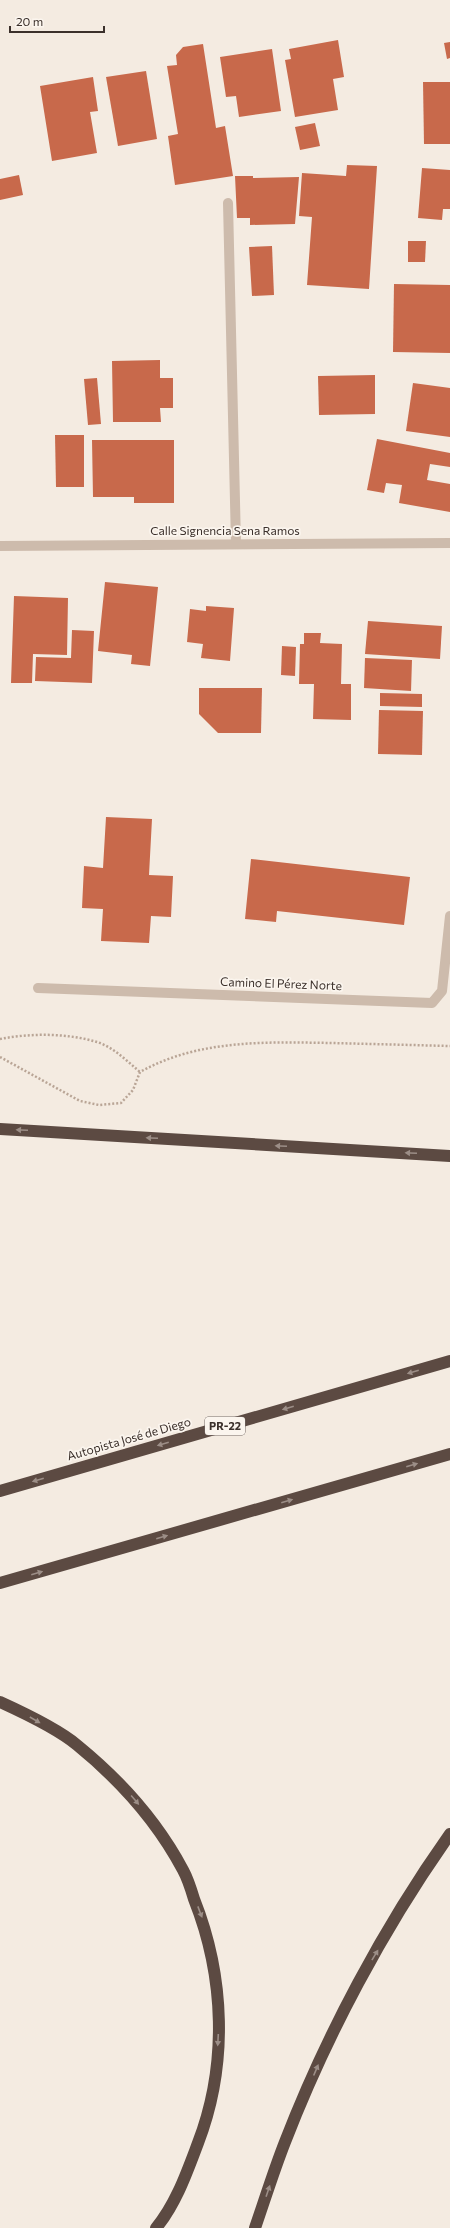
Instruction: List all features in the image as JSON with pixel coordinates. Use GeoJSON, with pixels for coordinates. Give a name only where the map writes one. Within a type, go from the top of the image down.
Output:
{"type":"FeatureCollection","features":[{"type":"Feature","properties":{"kind":"highway"},"geometry":{"type":"LineString","coordinates":[[0,1129],[450,1156]]}},
{"type":"Feature","properties":{"kind":"highway","name":"Autopista José de Diego"},"geometry":{"type":"LineString","coordinates":[[0,1491],[450,1361]]}},
{"type":"Feature","properties":{"kind":"highway"},"geometry":{"type":"LineString","coordinates":[[0,1583],[450,1454]]}},
{"type":"Feature","properties":{"kind":"highway"},"geometry":{"type":"LineString","coordinates":[[0,1702],[76,1744],[120,1783],[154,1822],[183,1871],[202,1919],[214,1964],[220,2013],[217,2077],[206,2122],[184,2181],[156,2228]]}},
{"type":"Feature","properties":{"kind":"highway"},"geometry":{"type":"LineString","coordinates":[[255,2228],[285,2142],[325,2049],[371,1962],[429,1863],[450,1834]]}},
{"type":"Feature","properties":{"kind":"street"},"geometry":{"type":"LineString","coordinates":[[228,203],[236,544]]}},
{"type":"Feature","properties":{"kind":"street","name":"Calle Signencia Sena Ramos"},"geometry":{"type":"LineString","coordinates":[[0,546],[450,542]]}},
{"type":"Feature","properties":{"kind":"street","name":"Camino El Pérez Norte"},"geometry":{"type":"LineString","coordinates":[[38,988],[432,1003],[442,991],[450,916]]}},
{"type":"Feature","properties":{"kind":"path"},"geometry":{"type":"LineString","coordinates":[[0,1039],[20,1035],[65,1036],[98,1042],[119,1054],[140,1072]]}},
{"type":"Feature","properties":{"kind":"path"},"geometry":{"type":"LineString","coordinates":[[0,1057],[80,1101],[99,1105],[121,1103],[133,1090],[140,1072],[154,1063],[207,1048],[255,1041],[450,1046]]}},
{"type":"Feature","properties":{"kind":"building"},"geometry":{"type":"Polygon","coordinates":[[[338,40],[344,77],[333,79],[338,110],[295,117],[285,60],[291,59],[289,49],[338,40]]]}},
{"type":"Feature","properties":{"kind":"building"},"geometry":{"type":"Polygon","coordinates":[[[450,42],[450,58],[447,59],[444,43],[450,42]]]}},
{"type":"Feature","properties":{"kind":"building"},"geometry":{"type":"Polygon","coordinates":[[[203,44],[216,128],[225,126],[233,176],[175,185],[168,136],[178,134],[167,66],[177,65],[176,55],[183,47],[203,44]]]}},
{"type":"Feature","properties":{"kind":"building"},"geometry":{"type":"Polygon","coordinates":[[[272,49],[281,111],[239,117],[236,96],[226,97],[220,57],[272,49]]]}},
{"type":"Feature","properties":{"kind":"building"},"geometry":{"type":"Polygon","coordinates":[[[146,71],[157,139],[118,146],[106,77],[146,71]]]}},
{"type":"Feature","properties":{"kind":"building"},"geometry":{"type":"Polygon","coordinates":[[[93,77],[98,111],[90,112],[97,153],[52,161],[40,86],[93,77]]]}},
{"type":"Feature","properties":{"kind":"building"},"geometry":{"type":"Polygon","coordinates":[[[423,82],[450,82],[450,144],[424,144],[423,82]]]}},
{"type":"Feature","properties":{"kind":"building"},"geometry":{"type":"Polygon","coordinates":[[[315,123],[320,146],[300,150],[295,127],[315,123]]]}},
{"type":"Feature","properties":{"kind":"building"},"geometry":{"type":"Polygon","coordinates":[[[347,165],[377,166],[369,289],[307,285],[312,217],[299,216],[302,173],[346,176],[347,165]]]}},
{"type":"Feature","properties":{"kind":"building"},"geometry":{"type":"Polygon","coordinates":[[[422,168],[450,170],[450,209],[443,209],[442,220],[418,218],[422,168]]]}},
{"type":"Feature","properties":{"kind":"building"},"geometry":{"type":"Polygon","coordinates":[[[19,175],[23,195],[0,200],[0,179],[19,175]]]}},
{"type":"Feature","properties":{"kind":"building"},"geometry":{"type":"Polygon","coordinates":[[[235,176],[253,176],[253,178],[299,177],[295,224],[250,225],[250,218],[237,218],[235,176]]]}},
{"type":"Feature","properties":{"kind":"building"},"geometry":{"type":"Polygon","coordinates":[[[408,241],[426,241],[425,262],[408,262],[408,241]]]}},
{"type":"Feature","properties":{"kind":"building"},"geometry":{"type":"Polygon","coordinates":[[[272,246],[274,295],[252,296],[249,247],[272,246]]]}},
{"type":"Feature","properties":{"kind":"building"},"geometry":{"type":"Polygon","coordinates":[[[394,284],[450,285],[450,353],[393,352],[394,284]]]}},
{"type":"Feature","properties":{"kind":"building"},"geometry":{"type":"Polygon","coordinates":[[[160,360],[160,378],[173,378],[173,408],[160,408],[161,422],[113,422],[112,361],[160,360]]]}},
{"type":"Feature","properties":{"kind":"building"},"geometry":{"type":"Polygon","coordinates":[[[375,375],[375,414],[319,415],[318,376],[375,375]]]}},
{"type":"Feature","properties":{"kind":"building"},"geometry":{"type":"Polygon","coordinates":[[[97,378],[101,424],[88,425],[84,379],[97,378]]]}},
{"type":"Feature","properties":{"kind":"building"},"geometry":{"type":"Polygon","coordinates":[[[413,383],[450,388],[450,437],[406,431],[413,383]]]}},
{"type":"Feature","properties":{"kind":"building"},"geometry":{"type":"Polygon","coordinates":[[[55,435],[84,435],[84,487],[56,487],[55,435]]]}},
{"type":"Feature","properties":{"kind":"building"},"geometry":{"type":"Polygon","coordinates":[[[377,439],[450,453],[450,467],[430,464],[427,480],[450,484],[450,512],[399,503],[402,485],[386,483],[384,493],[367,490],[377,439]]]}},
{"type":"Feature","properties":{"kind":"building"},"geometry":{"type":"Polygon","coordinates":[[[92,440],[174,440],[174,503],[134,503],[134,497],[93,497],[92,440]]]}},
{"type":"Feature","properties":{"kind":"building"},"geometry":{"type":"Polygon","coordinates":[[[105,582],[158,587],[150,666],[131,664],[132,655],[98,651],[105,582]]]}},
{"type":"Feature","properties":{"kind":"building"},"geometry":{"type":"Polygon","coordinates":[[[14,596],[68,598],[67,655],[33,654],[32,683],[11,683],[14,596]]]}},
{"type":"Feature","properties":{"kind":"building"},"geometry":{"type":"Polygon","coordinates":[[[206,606],[234,608],[230,661],[201,658],[203,644],[187,642],[190,609],[206,611],[206,606]]]}},
{"type":"Feature","properties":{"kind":"building"},"geometry":{"type":"Polygon","coordinates":[[[368,621],[442,626],[440,659],[365,654],[368,621]]]}},
{"type":"Feature","properties":{"kind":"building"},"geometry":{"type":"Polygon","coordinates":[[[72,630],[94,631],[92,683],[35,681],[36,657],[71,658],[72,630]]]}},
{"type":"Feature","properties":{"kind":"building"},"geometry":{"type":"Polygon","coordinates":[[[304,633],[321,633],[320,643],[342,644],[341,684],[351,684],[351,720],[313,719],[314,684],[299,684],[300,644],[304,644],[304,633]]]}},
{"type":"Feature","properties":{"kind":"building"},"geometry":{"type":"Polygon","coordinates":[[[282,646],[296,647],[295,676],[281,675],[282,646]]]}},
{"type":"Feature","properties":{"kind":"building"},"geometry":{"type":"Polygon","coordinates":[[[365,658],[412,660],[411,691],[364,688],[365,658]]]}},
{"type":"Feature","properties":{"kind":"building"},"geometry":{"type":"Polygon","coordinates":[[[199,688],[262,688],[261,733],[218,733],[199,714],[199,688]]]}},
{"type":"Feature","properties":{"kind":"building"},"geometry":{"type":"Polygon","coordinates":[[[380,693],[422,694],[422,707],[380,706],[380,693]]]}},
{"type":"Feature","properties":{"kind":"building"},"geometry":{"type":"Polygon","coordinates":[[[379,710],[423,711],[422,755],[378,754],[379,710]]]}},
{"type":"Feature","properties":{"kind":"building"},"geometry":{"type":"Polygon","coordinates":[[[106,817],[152,819],[149,875],[173,876],[171,917],[151,916],[149,943],[101,941],[103,909],[82,908],[84,866],[103,868],[106,817]]]}},
{"type":"Feature","properties":{"kind":"building"},"geometry":{"type":"Polygon","coordinates":[[[251,859],[410,877],[404,925],[277,911],[276,922],[245,919],[251,859]]]}}]}
